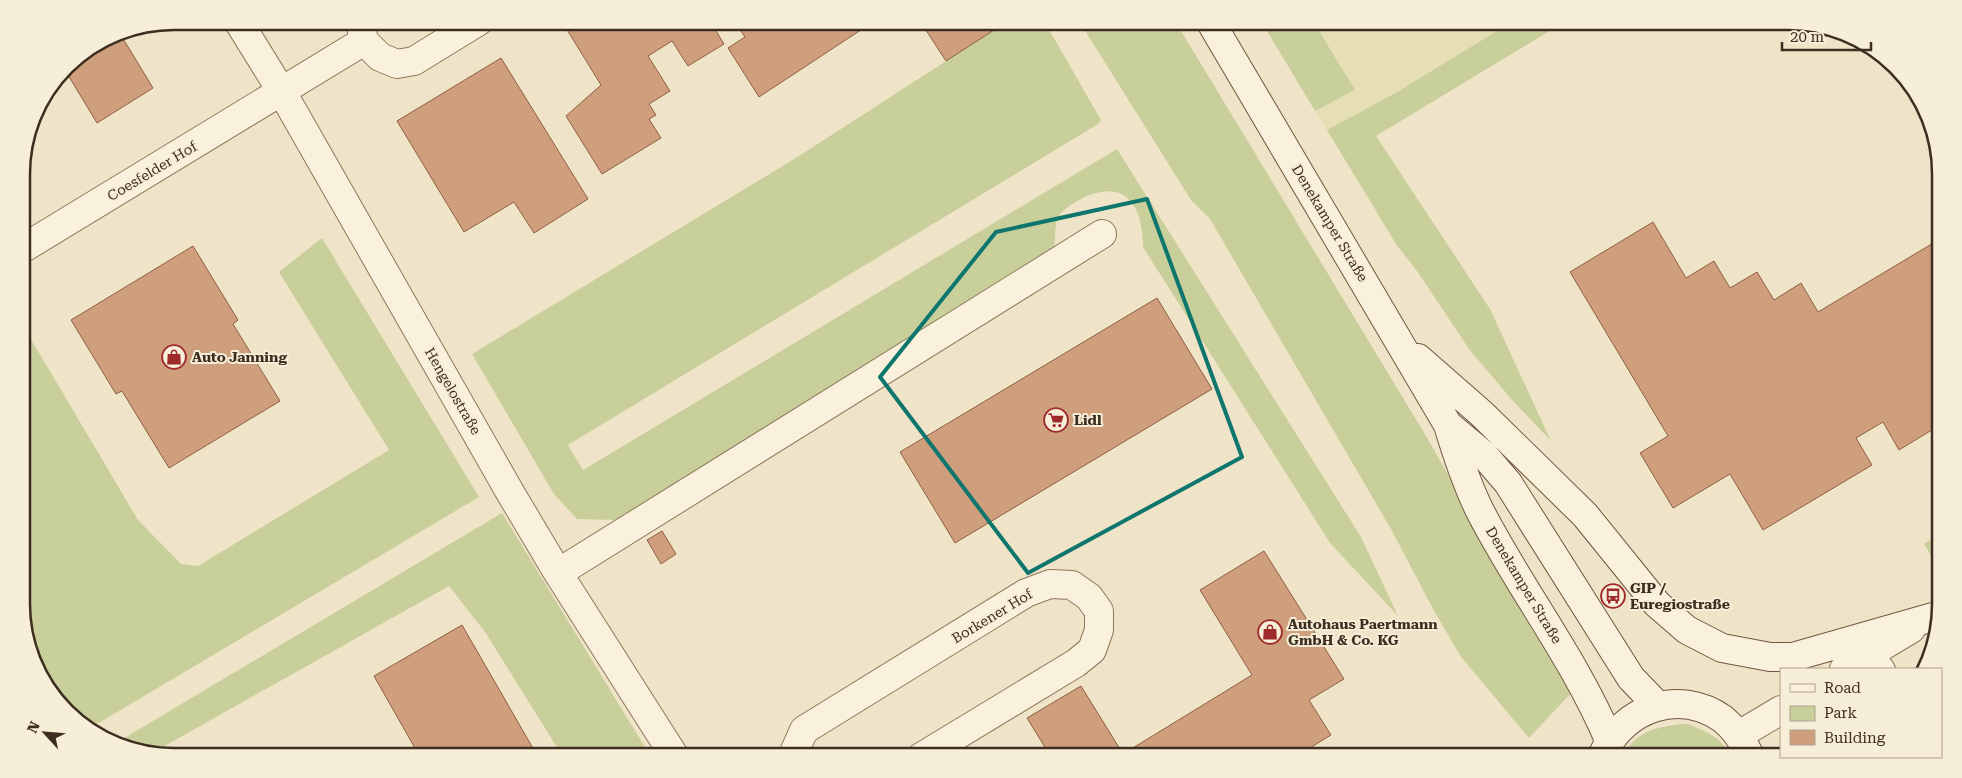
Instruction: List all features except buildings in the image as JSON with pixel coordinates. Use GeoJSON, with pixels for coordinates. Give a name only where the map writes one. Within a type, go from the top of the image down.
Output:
{"type":"FeatureCollection","features":[{"type":"Feature","properties":{"kind":"street","name":"Hengelostraße"},"geometry":{"type":"LineString","coordinates":[[244,30],[282,92],[558,573],[669,748]]}},
{"type":"Feature","properties":{"kind":"street"},"geometry":{"type":"LineString","coordinates":[[362,31],[380,57],[396,64],[414,61],[464,30]]}},
{"type":"Feature","properties":{"kind":"street","name":"Denekamper Straße"},"geometry":{"type":"LineString","coordinates":[[1215,30],[1448,425],[1462,469],[1481,511],[1592,701],[1605,748]]}},
{"type":"Feature","properties":{"kind":"street","name":"Coesfelder Hof"},"geometry":{"type":"LineString","coordinates":[[30,245],[282,92],[362,31]]}},
{"type":"Feature","properties":{"kind":"street"},"geometry":{"type":"LineString","coordinates":[[558,573],[1102,234]]}},
{"type":"Feature","properties":{"kind":"street"},"geometry":{"type":"LineString","coordinates":[[1402,344],[1482,414],[1585,515],[1657,604],[1687,630],[1722,648],[1770,657],[1794,657],[1931,616]]}},
{"type":"Feature","properties":{"kind":"street","name":"Denekamper Straße"},"geometry":{"type":"LineString","coordinates":[[1448,425],[1484,455],[1508,483],[1631,678],[1658,706]]}},
{"type":"Feature","properties":{"kind":"street","name":"Borkener Hof"},"geometry":{"type":"LineString","coordinates":[[796,748],[804,730],[1026,593],[1050,584],[1072,585],[1089,597],[1099,611],[1100,630],[1092,650],[1076,663],[936,748]]}},
{"type":"Feature","properties":{"kind":"street"},"geometry":{"type":"LineString","coordinates":[[1848,668],[1880,660],[1931,619]]}},
{"type":"Feature","properties":{"kind":"street","name":"Denekamper Straße"},"geometry":{"type":"LineString","coordinates":[[1605,748],[1622,725],[1639,713],[1658,706],[1680,704],[1702,709],[1723,720],[1744,746]]}},
{"type":"Feature","properties":{"kind":"street"},"geometry":{"type":"LineString","coordinates":[[1744,746],[1780,711]]}},
{"type":"Feature","properties":{"kind":"highlighted area"},"geometry":{"type":"Polygon","coordinates":[[[1147,199],[1242,457],[1028,573],[880,377],[996,232],[1147,199]]]}},
{"type":"Feature","properties":{"kind":"shaded area"},"geometry":{"type":"Polygon","coordinates":[[[1318,30],[1498,30],[1399,91],[1327,130],[1315,111],[1355,90],[1318,30]]]}},
{"type":"Feature","properties":{"kind":"green space"},"geometry":{"type":"Polygon","coordinates":[[[994,30],[1049,30],[1101,120],[1098,124],[568,445],[583,470],[1117,149],[1361,537],[1398,616],[1330,543],[1143,247],[1140,221],[1131,201],[1123,195],[1113,192],[1101,192],[1087,196],[1070,205],[1061,213],[1056,223],[1055,244],[1051,253],[615,520],[577,519],[554,494],[472,354],[799,156],[994,30]]]}},
{"type":"Feature","properties":{"kind":"green space"},"geometry":{"type":"Polygon","coordinates":[[[1085,30],[1180,30],[1423,431],[1572,692],[1529,738],[1461,657],[1391,529],[1210,219],[1191,200],[1085,30]]]}},
{"type":"Feature","properties":{"kind":"green space"},"geometry":{"type":"Polygon","coordinates":[[[1266,30],[1318,30],[1355,90],[1315,111],[1266,30]]]}},
{"type":"Feature","properties":{"kind":"green space"},"geometry":{"type":"Polygon","coordinates":[[[1498,30],[1551,30],[1376,136],[1490,309],[1551,441],[1513,401],[1469,349],[1417,271],[1396,244],[1327,130],[1399,91],[1498,30]]]}},
{"type":"Feature","properties":{"kind":"green space"},"geometry":{"type":"Polygon","coordinates":[[[322,238],[479,497],[96,725],[79,712],[54,684],[38,651],[31,623],[30,338],[138,520],[181,564],[198,566],[389,450],[279,272],[322,238]]]}},
{"type":"Feature","properties":{"kind":"green space"},"geometry":{"type":"Polygon","coordinates":[[[502,513],[646,748],[557,748],[485,632],[449,586],[162,748],[123,739],[502,513]]]}},
{"type":"Feature","properties":{"kind":"green space"},"geometry":{"type":"Polygon","coordinates":[[[1932,539],[1932,557],[1924,544],[1932,539]]]}},
{"type":"Feature","properties":{"kind":"green space"},"geometry":{"type":"Polygon","coordinates":[[[1688,724],[1707,732],[1726,748],[1628,748],[1642,735],[1669,726],[1688,724]]]}},
{"type":"Feature","properties":{"kind":"place","name":"Auto Janning"},"geometry":{"type":"Point","coordinates":[174,357]}},
{"type":"Feature","properties":{"kind":"place","name":"Lidl"},"geometry":{"type":"Point","coordinates":[1056,420]}},
{"type":"Feature","properties":{"kind":"place","name":"GIP / Euregiostraße"},"geometry":{"type":"Point","coordinates":[1613,596]}},
{"type":"Feature","properties":{"kind":"place","name":"Autohaus Paertmann GmbH & Co. KG"},"geometry":{"type":"Point","coordinates":[1270,632]}}]}
